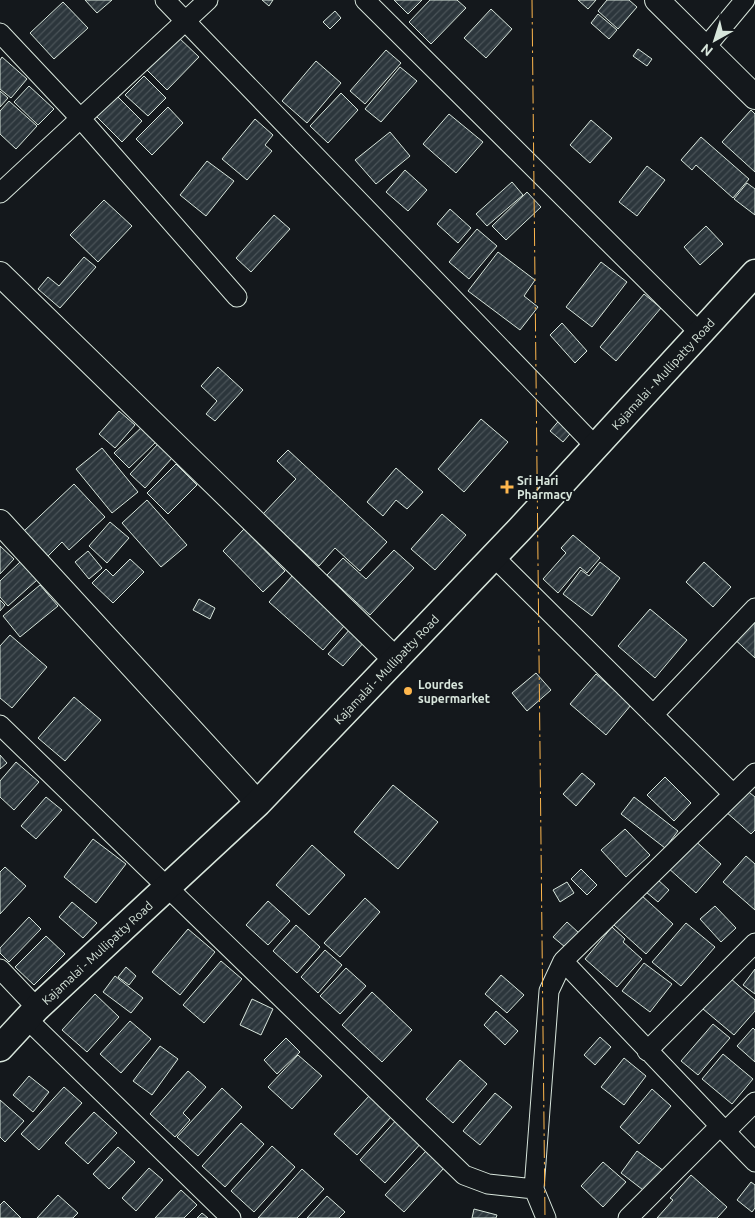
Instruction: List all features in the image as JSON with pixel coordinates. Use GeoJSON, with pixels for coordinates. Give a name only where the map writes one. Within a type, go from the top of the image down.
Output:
{"type":"FeatureCollection","features":[{"type":"Feature","properties":{"kind":"main road","name":"Kajamalai - Mullipatty Road"},"geometry":{"type":"LineString","coordinates":[[0,1048],[32,1014],[258,803],[494,557],[755,273]]}},
{"type":"Feature","properties":{"kind":"street"},"geometry":{"type":"LineString","coordinates":[[165,0],[596,447]]}},
{"type":"Feature","properties":{"kind":"street"},"geometry":{"type":"LineString","coordinates":[[0,193],[208,0]]}},
{"type":"Feature","properties":{"kind":"street"},"geometry":{"type":"LineString","coordinates":[[365,0],[700,333]]}},
{"type":"Feature","properties":{"kind":"street"},"geometry":{"type":"LineString","coordinates":[[656,0],[755,97]]}},
{"type":"Feature","properties":{"kind":"street"},"geometry":{"type":"LineString","coordinates":[[705,48],[745,0]]}},
{"type":"Feature","properties":{"kind":"street"},"geometry":{"type":"LineString","coordinates":[[0,33],[81,119],[237,297]]}},
{"type":"Feature","properties":{"kind":"street"},"geometry":{"type":"LineString","coordinates":[[0,274],[396,660]]}},
{"type":"Feature","properties":{"kind":"street"},"geometry":{"type":"LineString","coordinates":[[0,522],[258,803]]}},
{"type":"Feature","properties":{"kind":"street"},"geometry":{"type":"LineString","coordinates":[[494,557],[733,794]]}},
{"type":"Feature","properties":{"kind":"street"},"geometry":{"type":"LineString","coordinates":[[653,715],[755,608]]}},
{"type":"Feature","properties":{"kind":"street"},"geometry":{"type":"LineString","coordinates":[[0,725],[464,1175],[488,1184],[534,1190]]}},
{"type":"Feature","properties":{"kind":"street"},"geometry":{"type":"LineString","coordinates":[[546,1218],[534,1190],[549,991],[563,961],[755,773]]}},
{"type":"Feature","properties":{"kind":"street"},"geometry":{"type":"LineString","coordinates":[[648,1051],[755,942]]}},
{"type":"Feature","properties":{"kind":"street"},"geometry":{"type":"LineString","coordinates":[[563,961],[755,1162]]}},
{"type":"Feature","properties":{"kind":"street"},"geometry":{"type":"LineString","coordinates":[[0,969],[32,1014],[230,1218]]}},
{"type":"Feature","properties":{"kind":"street"},"geometry":{"type":"LineString","coordinates":[[628,1218],[723,1128],[755,1102]]}},
{"type":"Feature","properties":{"kind":"building"},"geometry":{"type":"Polygon","coordinates":[[[85,0],[112,0],[97,13],[85,0]]]}},
{"type":"Feature","properties":{"kind":"building"},"geometry":{"type":"Polygon","coordinates":[[[262,0],[273,0],[269,6],[262,0]]]}},
{"type":"Feature","properties":{"kind":"building"},"geometry":{"type":"Polygon","coordinates":[[[394,0],[422,0],[408,14],[394,0]]]}},
{"type":"Feature","properties":{"kind":"building"},"geometry":{"type":"Polygon","coordinates":[[[430,0],[457,0],[466,8],[431,44],[409,22],[430,0]]]}},
{"type":"Feature","properties":{"kind":"building"},"geometry":{"type":"Polygon","coordinates":[[[578,0],[596,0],[588,9],[578,0]]]}},
{"type":"Feature","properties":{"kind":"building"},"geometry":{"type":"Polygon","coordinates":[[[607,0],[629,0],[637,7],[618,29],[598,11],[607,0]]]}},
{"type":"Feature","properties":{"kind":"building"},"geometry":{"type":"Polygon","coordinates":[[[63,2],[88,28],[54,59],[30,33],[63,2]]]}},
{"type":"Feature","properties":{"kind":"building"},"geometry":{"type":"Polygon","coordinates":[[[491,9],[512,29],[486,58],[464,38],[491,9]]]}},
{"type":"Feature","properties":{"kind":"building"},"geometry":{"type":"Polygon","coordinates":[[[335,11],[341,18],[330,29],[323,22],[335,11]]]}},
{"type":"Feature","properties":{"kind":"building"},"geometry":{"type":"Polygon","coordinates":[[[598,14],[617,30],[609,39],[591,23],[598,14]]]}},
{"type":"Feature","properties":{"kind":"building"},"geometry":{"type":"Polygon","coordinates":[[[177,36],[199,57],[167,90],[145,68],[177,36]]]}},
{"type":"Feature","properties":{"kind":"building"},"geometry":{"type":"Polygon","coordinates":[[[638,49],[652,59],[647,66],[633,56],[638,49]]]}},
{"type":"Feature","properties":{"kind":"building"},"geometry":{"type":"Polygon","coordinates":[[[386,50],[401,63],[365,104],[350,91],[386,50]]]}},
{"type":"Feature","properties":{"kind":"building"},"geometry":{"type":"Polygon","coordinates":[[[2,57],[27,79],[11,98],[0,89],[0,60],[2,57]]]}},
{"type":"Feature","properties":{"kind":"building"},"geometry":{"type":"Polygon","coordinates":[[[316,61],[341,83],[307,123],[282,101],[316,61]]]}},
{"type":"Feature","properties":{"kind":"building"},"geometry":{"type":"Polygon","coordinates":[[[400,67],[417,81],[381,122],[365,109],[400,67]]]}},
{"type":"Feature","properties":{"kind":"building"},"geometry":{"type":"Polygon","coordinates":[[[144,76],[166,98],[148,116],[125,95],[144,76]]]}},
{"type":"Feature","properties":{"kind":"building"},"geometry":{"type":"Polygon","coordinates":[[[29,86],[54,109],[38,125],[14,102],[29,86]]]}},
{"type":"Feature","properties":{"kind":"building"},"geometry":{"type":"Polygon","coordinates":[[[0,91],[8,98],[0,107],[0,91]]]}},
{"type":"Feature","properties":{"kind":"building"},"geometry":{"type":"Polygon","coordinates":[[[341,93],[358,110],[328,143],[310,126],[341,93]]]}},
{"type":"Feature","properties":{"kind":"building"},"geometry":{"type":"Polygon","coordinates":[[[116,95],[142,121],[122,142],[96,116],[116,95]]]}},
{"type":"Feature","properties":{"kind":"building"},"geometry":{"type":"Polygon","coordinates":[[[9,101],[37,126],[16,149],[0,134],[0,111],[9,101]]]}},
{"type":"Feature","properties":{"kind":"building"},"geometry":{"type":"Polygon","coordinates":[[[168,107],[183,123],[152,155],[136,139],[168,107]]]}},
{"type":"Feature","properties":{"kind":"building"},"geometry":{"type":"Polygon","coordinates":[[[751,110],[755,114],[755,172],[722,142],[751,110]]]}},
{"type":"Feature","properties":{"kind":"building"},"geometry":{"type":"Polygon","coordinates":[[[449,114],[483,142],[456,173],[423,144],[449,114]]]}},
{"type":"Feature","properties":{"kind":"building"},"geometry":{"type":"Polygon","coordinates":[[[255,119],[273,135],[265,145],[272,151],[247,180],[222,159],[255,119]]]}},
{"type":"Feature","properties":{"kind":"building"},"geometry":{"type":"Polygon","coordinates":[[[591,120],[612,138],[590,163],[570,145],[591,120]]]}},
{"type":"Feature","properties":{"kind":"building"},"geometry":{"type":"Polygon","coordinates":[[[390,132],[410,156],[376,184],[355,160],[390,132]]]}},
{"type":"Feature","properties":{"kind":"building"},"geometry":{"type":"Polygon","coordinates":[[[701,137],[749,179],[733,198],[696,165],[692,170],[681,160],[701,137]]]}},
{"type":"Feature","properties":{"kind":"building"},"geometry":{"type":"Polygon","coordinates":[[[207,161],[234,181],[206,216],[180,195],[207,161]]]}},
{"type":"Feature","properties":{"kind":"building"},"geometry":{"type":"Polygon","coordinates":[[[647,166],[665,180],[637,216],[619,202],[647,166]]]}},
{"type":"Feature","properties":{"kind":"building"},"geometry":{"type":"Polygon","coordinates":[[[405,170],[427,190],[408,211],[386,192],[405,170]]]}},
{"type":"Feature","properties":{"kind":"building"},"geometry":{"type":"Polygon","coordinates":[[[512,182],[523,195],[487,226],[476,214],[512,182]]]}},
{"type":"Feature","properties":{"kind":"building"},"geometry":{"type":"Polygon","coordinates":[[[747,183],[755,189],[755,215],[734,199],[747,183]]]}},
{"type":"Feature","properties":{"kind":"building"},"geometry":{"type":"Polygon","coordinates":[[[527,192],[541,207],[506,240],[492,226],[527,192]]]}},
{"type":"Feature","properties":{"kind":"building"},"geometry":{"type":"Polygon","coordinates":[[[104,200],[132,226],[98,262],[70,235],[104,200]]]}},
{"type":"Feature","properties":{"kind":"building"},"geometry":{"type":"Polygon","coordinates":[[[450,209],[471,228],[458,243],[437,224],[450,209]]]}},
{"type":"Feature","properties":{"kind":"building"},"geometry":{"type":"Polygon","coordinates":[[[274,215],[290,229],[251,272],[236,258],[274,215]]]}},
{"type":"Feature","properties":{"kind":"building"},"geometry":{"type":"Polygon","coordinates":[[[706,226],[723,244],[700,265],[684,247],[706,226]]]}},
{"type":"Feature","properties":{"kind":"building"},"geometry":{"type":"Polygon","coordinates":[[[477,229],[497,246],[469,279],[449,262],[477,229]]]}},
{"type":"Feature","properties":{"kind":"building"},"geometry":{"type":"Polygon","coordinates":[[[498,252],[535,280],[524,296],[538,307],[520,330],[468,291],[498,252]]]}},
{"type":"Feature","properties":{"kind":"building"},"geometry":{"type":"Polygon","coordinates":[[[84,257],[96,267],[60,308],[38,289],[48,277],[59,286],[84,257]]]}},
{"type":"Feature","properties":{"kind":"building"},"geometry":{"type":"Polygon","coordinates":[[[601,262],[627,282],[592,327],[566,307],[601,262]]]}},
{"type":"Feature","properties":{"kind":"building"},"geometry":{"type":"Polygon","coordinates":[[[644,294],[661,308],[616,361],[600,347],[644,294]]]}},
{"type":"Feature","properties":{"kind":"building"},"geometry":{"type":"Polygon","coordinates":[[[562,323],[587,351],[575,363],[550,335],[562,323]]]}},
{"type":"Feature","properties":{"kind":"building"},"geometry":{"type":"Polygon","coordinates":[[[218,367],[243,390],[215,421],[206,414],[217,401],[201,386],[218,367]]]}},
{"type":"Feature","properties":{"kind":"building"},"geometry":{"type":"Polygon","coordinates":[[[119,411],[135,425],[115,448],[99,434],[119,411]]]}},
{"type":"Feature","properties":{"kind":"building"},"geometry":{"type":"Polygon","coordinates":[[[562,417],[575,428],[563,442],[550,431],[562,417]]]}},
{"type":"Feature","properties":{"kind":"building"},"geometry":{"type":"Polygon","coordinates":[[[481,419],[508,442],[464,492],[438,469],[481,419]]]}},
{"type":"Feature","properties":{"kind":"building"},"geometry":{"type":"Polygon","coordinates":[[[143,426],[157,441],[129,468],[114,453],[143,426]]]}},
{"type":"Feature","properties":{"kind":"building"},"geometry":{"type":"Polygon","coordinates":[[[158,444],[173,457],[145,488],[130,474],[158,444]]]}},
{"type":"Feature","properties":{"kind":"building"},"geometry":{"type":"Polygon","coordinates":[[[102,448],[138,492],[112,513],[76,469],[102,448]]]}},
{"type":"Feature","properties":{"kind":"building"},"geometry":{"type":"Polygon","coordinates":[[[288,450],[387,542],[360,571],[335,548],[319,566],[263,514],[296,479],[277,461],[288,450]]]}},
{"type":"Feature","properties":{"kind":"building"},"geometry":{"type":"Polygon","coordinates":[[[176,464],[197,485],[168,514],[147,493],[176,464]]]}},
{"type":"Feature","properties":{"kind":"building"},"geometry":{"type":"Polygon","coordinates":[[[396,468],[423,492],[407,509],[396,500],[383,516],[367,502],[396,468]]]}},
{"type":"Feature","properties":{"kind":"building"},"geometry":{"type":"Polygon","coordinates":[[[74,484],[105,517],[69,550],[62,542],[48,556],[24,531],[74,484]]]}},
{"type":"Feature","properties":{"kind":"building"},"geometry":{"type":"Polygon","coordinates":[[[147,500],[187,545],[161,567],[122,523],[147,500]]]}},
{"type":"Feature","properties":{"kind":"building"},"geometry":{"type":"Polygon","coordinates":[[[442,514],[466,535],[435,570],[411,549],[442,514]]]}},
{"type":"Feature","properties":{"kind":"building"},"geometry":{"type":"Polygon","coordinates":[[[110,522],[129,538],[107,563],[89,546],[110,522]]]}},
{"type":"Feature","properties":{"kind":"building"},"geometry":{"type":"Polygon","coordinates":[[[244,529],[285,571],[263,592],[223,551],[244,529]]]}},
{"type":"Feature","properties":{"kind":"building"},"geometry":{"type":"Polygon","coordinates":[[[573,535],[600,558],[587,573],[580,567],[558,593],[543,579],[566,553],[561,548],[573,535]]]}},
{"type":"Feature","properties":{"kind":"building"},"geometry":{"type":"Polygon","coordinates":[[[0,546],[14,559],[0,574],[0,546]]]}},
{"type":"Feature","properties":{"kind":"building"},"geometry":{"type":"Polygon","coordinates":[[[394,550],[414,568],[370,615],[327,575],[343,558],[366,579],[394,550]]]}},
{"type":"Feature","properties":{"kind":"building"},"geometry":{"type":"Polygon","coordinates":[[[88,551],[102,568],[89,579],[75,562],[88,551]]]}},
{"type":"Feature","properties":{"kind":"building"},"geometry":{"type":"Polygon","coordinates":[[[130,559],[144,572],[113,603],[92,583],[106,569],[113,576],[130,559]]]}},
{"type":"Feature","properties":{"kind":"building"},"geometry":{"type":"Polygon","coordinates":[[[20,562],[37,580],[8,606],[0,597],[0,581],[20,562]]]}},
{"type":"Feature","properties":{"kind":"building"},"geometry":{"type":"Polygon","coordinates":[[[600,562],[620,578],[592,616],[563,594],[581,570],[589,576],[600,562]]]}},
{"type":"Feature","properties":{"kind":"building"},"geometry":{"type":"Polygon","coordinates":[[[704,562],[731,587],[713,607],[686,582],[704,562]]]}},
{"type":"Feature","properties":{"kind":"building"},"geometry":{"type":"Polygon","coordinates":[[[293,575],[345,625],[323,650],[269,602],[293,575]]]}},
{"type":"Feature","properties":{"kind":"building"},"geometry":{"type":"Polygon","coordinates":[[[40,585],[58,606],[20,637],[3,616],[40,585]]]}},
{"type":"Feature","properties":{"kind":"building"},"geometry":{"type":"Polygon","coordinates":[[[199,599],[215,608],[210,619],[193,610],[199,599]]]}},
{"type":"Feature","properties":{"kind":"building"},"geometry":{"type":"Polygon","coordinates":[[[0,600],[5,605],[0,611],[0,600]]]}},
{"type":"Feature","properties":{"kind":"building"},"geometry":{"type":"Polygon","coordinates":[[[650,609],[687,640],[655,678],[618,646],[650,609]]]}},
{"type":"Feature","properties":{"kind":"building"},"geometry":{"type":"Polygon","coordinates":[[[755,610],[755,658],[731,636],[755,610]]]}},
{"type":"Feature","properties":{"kind":"building"},"geometry":{"type":"Polygon","coordinates":[[[351,628],[365,641],[343,666],[328,654],[351,628]]]}},
{"type":"Feature","properties":{"kind":"building"},"geometry":{"type":"Polygon","coordinates":[[[10,635],[47,667],[12,708],[0,698],[0,646],[10,635]]]}},
{"type":"Feature","properties":{"kind":"building"},"geometry":{"type":"Polygon","coordinates":[[[536,673],[551,690],[527,711],[512,693],[536,673]]]}},
{"type":"Feature","properties":{"kind":"building"},"geometry":{"type":"Polygon","coordinates":[[[596,674],[631,705],[606,735],[570,704],[596,674]]]}},
{"type":"Feature","properties":{"kind":"building"},"geometry":{"type":"Polygon","coordinates":[[[74,697],[101,720],[65,761],[38,738],[74,697]]]}},
{"type":"Feature","properties":{"kind":"building"},"geometry":{"type":"Polygon","coordinates":[[[0,755],[7,763],[0,769],[0,755]]]}},
{"type":"Feature","properties":{"kind":"building"},"geometry":{"type":"Polygon","coordinates":[[[16,762],[39,782],[14,810],[0,797],[0,781],[16,762]]]}},
{"type":"Feature","properties":{"kind":"building"},"geometry":{"type":"Polygon","coordinates":[[[582,773],[595,784],[576,806],[563,794],[582,773]]]}},
{"type":"Feature","properties":{"kind":"building"},"geometry":{"type":"Polygon","coordinates":[[[665,777],[691,803],[674,821],[647,795],[665,777]]]}},
{"type":"Feature","properties":{"kind":"building"},"geometry":{"type":"Polygon","coordinates":[[[393,785],[438,822],[398,869],[354,832],[393,785]]]}},
{"type":"Feature","properties":{"kind":"building"},"geometry":{"type":"Polygon","coordinates":[[[745,789],[755,797],[755,830],[751,834],[725,811],[745,789]]]}},
{"type":"Feature","properties":{"kind":"building"},"geometry":{"type":"Polygon","coordinates":[[[46,797],[62,810],[36,839],[21,826],[46,797]]]}},
{"type":"Feature","properties":{"kind":"building"},"geometry":{"type":"Polygon","coordinates":[[[634,797],[678,831],[665,848],[621,814],[634,797]]]}},
{"type":"Feature","properties":{"kind":"building"},"geometry":{"type":"Polygon","coordinates":[[[625,829],[650,855],[626,877],[601,850],[625,829]]]}},
{"type":"Feature","properties":{"kind":"building"},"geometry":{"type":"Polygon","coordinates":[[[692,838],[721,864],[696,893],[667,867],[692,838]]]}},
{"type":"Feature","properties":{"kind":"building"},"geometry":{"type":"Polygon","coordinates":[[[93,839],[126,864],[96,903],[64,877],[93,839]]]}},
{"type":"Feature","properties":{"kind":"building"},"geometry":{"type":"Polygon","coordinates":[[[312,845],[345,875],[309,915],[276,885],[312,845]]]}},
{"type":"Feature","properties":{"kind":"building"},"geometry":{"type":"Polygon","coordinates":[[[746,856],[755,864],[755,910],[723,882],[746,856]]]}},
{"type":"Feature","properties":{"kind":"building"},"geometry":{"type":"Polygon","coordinates":[[[5,867],[26,886],[0,914],[0,872],[5,867]]]}},
{"type":"Feature","properties":{"kind":"building"},"geometry":{"type":"Polygon","coordinates":[[[581,869],[597,885],[587,895],[571,879],[581,869]]]}},
{"type":"Feature","properties":{"kind":"building"},"geometry":{"type":"Polygon","coordinates":[[[657,879],[669,890],[658,902],[646,892],[657,879]]]}},
{"type":"Feature","properties":{"kind":"building"},"geometry":{"type":"Polygon","coordinates":[[[567,882],[574,893],[560,902],[553,890],[567,882]]]}},
{"type":"Feature","properties":{"kind":"building"},"geometry":{"type":"Polygon","coordinates":[[[641,895],[673,924],[646,954],[614,925],[641,895]]]}},
{"type":"Feature","properties":{"kind":"building"},"geometry":{"type":"Polygon","coordinates":[[[365,898],[380,912],[340,957],[324,943],[365,898]]]}},
{"type":"Feature","properties":{"kind":"building"},"geometry":{"type":"Polygon","coordinates":[[[268,901],[290,921],[268,945],[246,925],[268,901]]]}},
{"type":"Feature","properties":{"kind":"building"},"geometry":{"type":"Polygon","coordinates":[[[72,902],[97,923],[83,938],[59,917],[72,902]]]}},
{"type":"Feature","properties":{"kind":"building"},"geometry":{"type":"Polygon","coordinates":[[[715,906],[736,928],[721,942],[700,919],[715,906]]]}},
{"type":"Feature","properties":{"kind":"building"},"geometry":{"type":"Polygon","coordinates":[[[29,917],[41,929],[9,962],[0,953],[0,948],[29,917]]]}},
{"type":"Feature","properties":{"kind":"building"},"geometry":{"type":"Polygon","coordinates":[[[567,922],[579,933],[565,947],[553,937],[567,922]]]}},
{"type":"Feature","properties":{"kind":"building"},"geometry":{"type":"Polygon","coordinates":[[[686,923],[715,947],[681,986],[652,962],[686,923]]]}},
{"type":"Feature","properties":{"kind":"building"},"geometry":{"type":"Polygon","coordinates":[[[296,925],[320,947],[297,973],[273,951],[296,925]]]}},
{"type":"Feature","properties":{"kind":"building"},"geometry":{"type":"Polygon","coordinates":[[[612,927],[625,939],[623,942],[642,959],[617,987],[585,959],[612,927]]]}},
{"type":"Feature","properties":{"kind":"building"},"geometry":{"type":"Polygon","coordinates":[[[188,929],[215,952],[180,995],[152,972],[188,929]]]}},
{"type":"Feature","properties":{"kind":"building"},"geometry":{"type":"Polygon","coordinates":[[[46,936],[65,954],[34,985],[15,967],[46,936]]]}},
{"type":"Feature","properties":{"kind":"building"},"geometry":{"type":"Polygon","coordinates":[[[325,950],[342,965],[318,993],[301,977],[325,950]]]}},
{"type":"Feature","properties":{"kind":"building"},"geometry":{"type":"Polygon","coordinates":[[[221,961],[242,979],[204,1023],[183,1005],[221,961]]]}},
{"type":"Feature","properties":{"kind":"building"},"geometry":{"type":"Polygon","coordinates":[[[644,963],[672,984],[650,1012],[622,991],[644,963]]]}},
{"type":"Feature","properties":{"kind":"building"},"geometry":{"type":"Polygon","coordinates":[[[126,967],[136,976],[129,985],[118,977],[126,967]]]}},
{"type":"Feature","properties":{"kind":"building"},"geometry":{"type":"Polygon","coordinates":[[[346,968],[366,986],[340,1014],[320,996],[346,968]]]}},
{"type":"Feature","properties":{"kind":"building"},"geometry":{"type":"Polygon","coordinates":[[[755,969],[755,994],[743,985],[755,969]]]}},
{"type":"Feature","properties":{"kind":"building"},"geometry":{"type":"Polygon","coordinates":[[[501,975],[524,995],[507,1013],[485,994],[501,975]]]}},
{"type":"Feature","properties":{"kind":"building"},"geometry":{"type":"Polygon","coordinates":[[[115,976],[143,998],[131,1013],[103,992],[115,976]]]}},
{"type":"Feature","properties":{"kind":"building"},"geometry":{"type":"Polygon","coordinates":[[[730,978],[755,1000],[755,1011],[734,1035],[703,1009],[730,978]]]}},
{"type":"Feature","properties":{"kind":"building"},"geometry":{"type":"Polygon","coordinates":[[[372,992],[412,1030],[382,1062],[342,1025],[372,992]]]}},
{"type":"Feature","properties":{"kind":"building"},"geometry":{"type":"Polygon","coordinates":[[[95,994],[119,1017],[87,1052],[62,1030],[95,994]]]}},
{"type":"Feature","properties":{"kind":"building"},"geometry":{"type":"Polygon","coordinates":[[[252,999],[273,1009],[261,1035],[240,1025],[252,999]]]}},
{"type":"Feature","properties":{"kind":"building"},"geometry":{"type":"Polygon","coordinates":[[[496,1011],[518,1031],[505,1045],[484,1025],[496,1011]]]}},
{"type":"Feature","properties":{"kind":"building"},"geometry":{"type":"Polygon","coordinates":[[[130,1021],[151,1039],[121,1073],[100,1054],[130,1021]]]}},
{"type":"Feature","properties":{"kind":"building"},"geometry":{"type":"Polygon","coordinates":[[[713,1024],[730,1038],[698,1075],[681,1061],[713,1024]]]}},
{"type":"Feature","properties":{"kind":"building"},"geometry":{"type":"Polygon","coordinates":[[[753,1028],[755,1030],[755,1062],[737,1046],[753,1028]]]}},
{"type":"Feature","properties":{"kind":"building"},"geometry":{"type":"Polygon","coordinates":[[[600,1037],[611,1047],[595,1065],[584,1055],[600,1037]]]}},
{"type":"Feature","properties":{"kind":"building"},"geometry":{"type":"Polygon","coordinates":[[[286,1038],[300,1052],[277,1074],[264,1060],[286,1038]]]}},
{"type":"Feature","properties":{"kind":"building"},"geometry":{"type":"Polygon","coordinates":[[[160,1046],[178,1059],[152,1095],[133,1081],[160,1046]]]}},
{"type":"Feature","properties":{"kind":"building"},"geometry":{"type":"Polygon","coordinates":[[[723,1054],[753,1079],[732,1104],[702,1079],[723,1054]]]}},
{"type":"Feature","properties":{"kind":"building"},"geometry":{"type":"Polygon","coordinates":[[[298,1055],[322,1076],[292,1109],[268,1087],[298,1055]]]}},
{"type":"Feature","properties":{"kind":"building"},"geometry":{"type":"Polygon","coordinates":[[[624,1058],[646,1076],[624,1105],[601,1087],[624,1058]]]}},
{"type":"Feature","properties":{"kind":"building"},"geometry":{"type":"Polygon","coordinates":[[[460,1060],[487,1084],[453,1123],[426,1099],[460,1060]]]}},
{"type":"Feature","properties":{"kind":"building"},"geometry":{"type":"Polygon","coordinates":[[[188,1071],[206,1087],[183,1113],[190,1120],[175,1137],[150,1114],[188,1071]]]}},
{"type":"Feature","properties":{"kind":"building"},"geometry":{"type":"Polygon","coordinates":[[[29,1076],[49,1092],[33,1112],[13,1095],[29,1076]]]}},
{"type":"Feature","properties":{"kind":"building"},"geometry":{"type":"Polygon","coordinates":[[[64,1087],[82,1103],[39,1150],[21,1134],[64,1087]]]}},
{"type":"Feature","properties":{"kind":"building"},"geometry":{"type":"Polygon","coordinates":[[[222,1088],[242,1107],[198,1156],[177,1137],[222,1088]]]}},
{"type":"Feature","properties":{"kind":"building"},"geometry":{"type":"Polygon","coordinates":[[[652,1089],[671,1106],[639,1144],[620,1127],[652,1089]]]}},
{"type":"Feature","properties":{"kind":"building"},"geometry":{"type":"Polygon","coordinates":[[[495,1093],[512,1107],[480,1145],[463,1131],[495,1093]]]}},
{"type":"Feature","properties":{"kind":"building"},"geometry":{"type":"Polygon","coordinates":[[[370,1095],[392,1116],[357,1155],[334,1134],[370,1095]]]}},
{"type":"Feature","properties":{"kind":"building"},"geometry":{"type":"Polygon","coordinates":[[[0,1100],[24,1121],[5,1142],[0,1137],[0,1100]]]}},
{"type":"Feature","properties":{"kind":"building"},"geometry":{"type":"Polygon","coordinates":[[[94,1112],[117,1133],[88,1164],[65,1143],[94,1112]]]}},
{"type":"Feature","properties":{"kind":"building"},"geometry":{"type":"Polygon","coordinates":[[[398,1118],[423,1141],[385,1183],[360,1160],[398,1118]]]}},
{"type":"Feature","properties":{"kind":"building"},"geometry":{"type":"Polygon","coordinates":[[[241,1123],[264,1144],[225,1187],[202,1166],[241,1123]]]}},
{"type":"Feature","properties":{"kind":"building"},"geometry":{"type":"Polygon","coordinates":[[[272,1146],[295,1167],[254,1212],[231,1191],[272,1146]]]}},
{"type":"Feature","properties":{"kind":"building"},"geometry":{"type":"Polygon","coordinates":[[[118,1147],[135,1162],[109,1189],[93,1174],[118,1147]]]}},
{"type":"Feature","properties":{"kind":"building"},"geometry":{"type":"Polygon","coordinates":[[[426,1151],[444,1168],[404,1212],[385,1195],[426,1151]]]}},
{"type":"Feature","properties":{"kind":"building"},"geometry":{"type":"Polygon","coordinates":[[[637,1151],[664,1171],[647,1193],[621,1173],[637,1151]]]}},
{"type":"Feature","properties":{"kind":"building"},"geometry":{"type":"Polygon","coordinates":[[[603,1162],[626,1182],[603,1207],[581,1186],[603,1162]]]}},
{"type":"Feature","properties":{"kind":"building"},"geometry":{"type":"Polygon","coordinates":[[[149,1168],[163,1180],[136,1211],[122,1198],[149,1168]]]}},
{"type":"Feature","properties":{"kind":"building"},"geometry":{"type":"Polygon","coordinates":[[[302,1169],[324,1189],[297,1218],[258,1218],[302,1169]]]}},
{"type":"Feature","properties":{"kind":"building"},"geometry":{"type":"Polygon","coordinates":[[[691,1175],[727,1207],[717,1218],[657,1218],[673,1200],[670,1198],[691,1175]]]}},
{"type":"Feature","properties":{"kind":"building"},"geometry":{"type":"Polygon","coordinates":[[[751,1182],[755,1185],[755,1208],[752,1212],[737,1200],[751,1182]]]}},
{"type":"Feature","properties":{"kind":"building"},"geometry":{"type":"Polygon","coordinates":[[[181,1190],[197,1205],[184,1218],[155,1218],[181,1190]]]}},
{"type":"Feature","properties":{"kind":"building"},"geometry":{"type":"Polygon","coordinates":[[[58,1195],[78,1213],[73,1218],[37,1218],[58,1195]]]}},
{"type":"Feature","properties":{"kind":"building"},"geometry":{"type":"Polygon","coordinates":[[[327,1196],[345,1212],[339,1218],[307,1218],[327,1196]]]}},
{"type":"Feature","properties":{"kind":"building"},"geometry":{"type":"Polygon","coordinates":[[[4,1201],[21,1218],[0,1218],[0,1205],[4,1201]]]}},
{"type":"Feature","properties":{"kind":"building"},"geometry":{"type":"Polygon","coordinates":[[[474,1209],[497,1215],[496,1218],[472,1218],[474,1209]]]}},
{"type":"Feature","properties":{"kind":"building"},"geometry":{"type":"Polygon","coordinates":[[[202,1213],[208,1218],[197,1218],[202,1213]]]}},
{"type":"Feature","properties":{"kind":"power"},"geometry":{"type":"LineString","coordinates":[[532,0],[545,1218]]}},
{"type":"Feature","properties":{"kind":"place","name":"Sri Hari Pharmacy"},"geometry":{"type":"Point","coordinates":[507,487]}},
{"type":"Feature","properties":{"kind":"place","name":"Lourdes supermarket"},"geometry":{"type":"Point","coordinates":[408,691]}}]}
